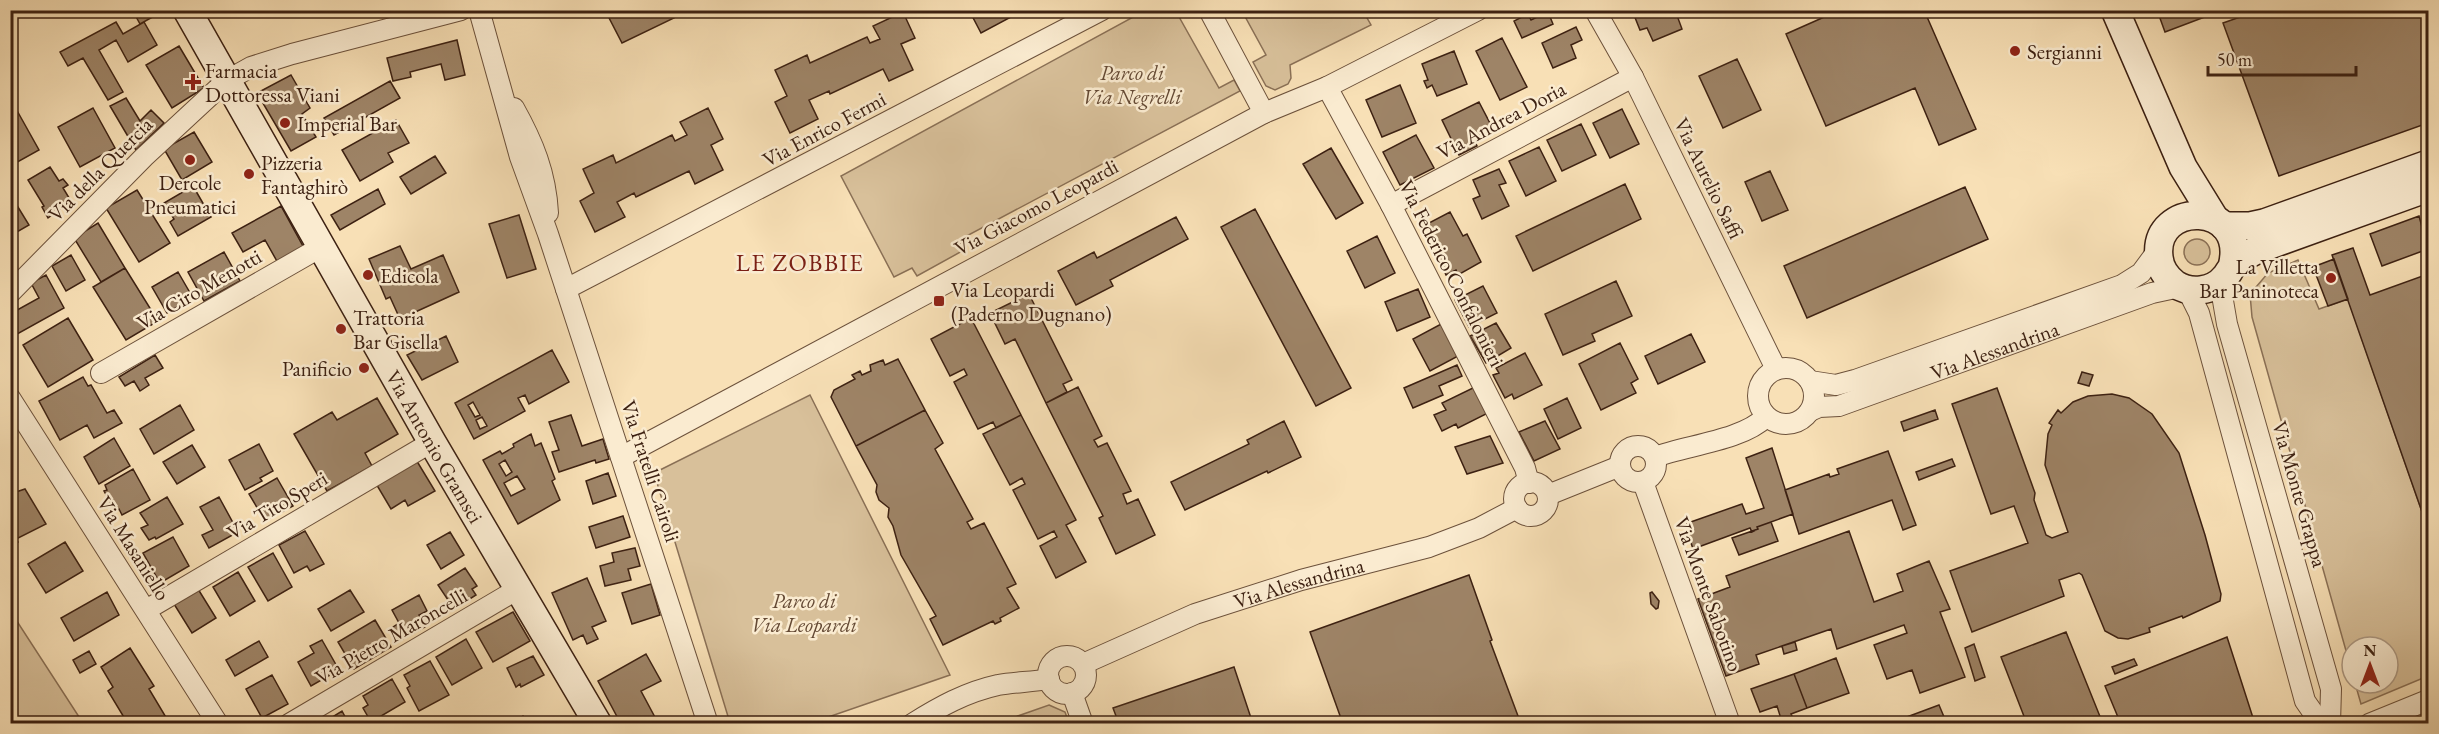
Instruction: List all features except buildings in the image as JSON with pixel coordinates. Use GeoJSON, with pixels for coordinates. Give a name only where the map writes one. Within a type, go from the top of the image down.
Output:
{"type":"FeatureCollection","features":[{"type":"Feature","properties":{"kind":"street","name":"Via Antonio Gramsci"},"geometry":{"type":"LineString","coordinates":[[187,10],[432,441],[598,723]]}},
{"type":"Feature","properties":{"kind":"street","name":"Via della Quercia"},"geometry":{"type":"LineString","coordinates":[[10,293],[144,157],[226,81],[251,67],[292,54],[461,10]]}},
{"type":"Feature","properties":{"kind":"street","name":"Via Fratelli Cairoli"},"geometry":{"type":"LineString","coordinates":[[479,10],[520,157],[548,234],[708,723]]}},
{"type":"Feature","properties":{"kind":"street","name":"Via Enrico Fermi"},"geometry":{"type":"LineString","coordinates":[[566,289],[1102,10]]}},
{"type":"Feature","properties":{"kind":"street"},"geometry":{"type":"LineString","coordinates":[[1209,10],[1264,113]]}},
{"type":"Feature","properties":{"kind":"street","name":"Via Giacomo Leopardi"},"geometry":{"type":"LineString","coordinates":[[621,457],[1264,113],[1327,87],[1478,10]]}},
{"type":"Feature","properties":{"kind":"street","name":"Via Aurelio Saffi"},"geometry":{"type":"LineString","coordinates":[[1595,10],[1633,77],[1776,369]]}},
{"type":"Feature","properties":{"kind":"street"},"geometry":{"type":"LineString","coordinates":[[2115,10],[2183,167],[2219,222],[2230,234],[2234,245],[2229,272]]}},
{"type":"Feature","properties":{"kind":"street","name":"Via Andrea Doria"},"geometry":{"type":"LineString","coordinates":[[1391,206],[1633,77]]}},
{"type":"Feature","properties":{"kind":"street","name":"Via Federico Confalonieri"},"geometry":{"type":"LineString","coordinates":[[1327,87],[1391,206],[1524,468],[1529,483]]}},
{"type":"Feature","properties":{"kind":"street"},"geometry":{"type":"LineString","coordinates":[[2321,723],[2305,700],[2199,313],[2183,288],[2166,275],[2158,250],[2166,230],[2174,222],[2194,214],[2219,222],[2250,226],[2428,164]]}},
{"type":"Feature","properties":{"kind":"street"},"geometry":{"type":"LineString","coordinates":[[2174,222],[2181,194],[2183,167]]}},
{"type":"Feature","properties":{"kind":"street"},"geometry":{"type":"LineString","coordinates":[[2183,288],[2208,289],[2256,250],[2428,188]]}},
{"type":"Feature","properties":{"kind":"street","name":"Via Ciro Menotti"},"geometry":{"type":"LineString","coordinates":[[101,374],[321,247]]}},
{"type":"Feature","properties":{"kind":"street","name":"Via Alessandrina"},"geometry":{"type":"LineString","coordinates":[[1810,381],[1836,385],[1855,380],[2121,285],[2141,273],[2158,250]]}},
{"type":"Feature","properties":{"kind":"street","name":"Via Monte Grappa"},"geometry":{"type":"LineString","coordinates":[[2229,272],[2222,295],[2227,324],[2331,689],[2330,723]]}},
{"type":"Feature","properties":{"kind":"street","name":"Via Alessandrina"},"geometry":{"type":"LineString","coordinates":[[1810,411],[1819,407],[1839,406],[2152,293],[2183,288]]}},
{"type":"Feature","properties":{"kind":"street"},"geometry":{"type":"LineString","coordinates":[[1776,369],[1795,369],[1810,381],[1814,396],[1810,411],[1798,422],[1789,424],[1773,422],[1760,409],[1758,390],[1768,374],[1776,369]]}},
{"type":"Feature","properties":{"kind":"street","name":"Via Masaniello"},"geometry":{"type":"LineString","coordinates":[[10,398],[218,723]]}},
{"type":"Feature","properties":{"kind":"street"},"geometry":{"type":"LineString","coordinates":[[1655,457],[1725,437],[1759,423],[1766,417]]}},
{"type":"Feature","properties":{"kind":"street","name":"Via Tito Speri"},"geometry":{"type":"LineString","coordinates":[[146,610],[432,441]]}},
{"type":"Feature","properties":{"kind":"street"},"geometry":{"type":"LineString","coordinates":[[1642,446],[1655,457],[1653,475],[1643,482],[1625,477],[1620,465],[1623,455],[1631,447],[1642,446]]}},
{"type":"Feature","properties":{"kind":"street"},"geometry":{"type":"LineString","coordinates":[[1548,495],[1620,465]]}},
{"type":"Feature","properties":{"kind":"street","name":"Via Monte Sabotino"},"geometry":{"type":"LineString","coordinates":[[1643,482],[1730,723]]}},
{"type":"Feature","properties":{"kind":"street"},"geometry":{"type":"LineString","coordinates":[[1524,484],[1539,484],[1548,495],[1546,507],[1538,514],[1526,515],[1517,508],[1515,503],[1516,492],[1524,484]]}},
{"type":"Feature","properties":{"kind":"street","name":"Via Alessandrina"},"geometry":{"type":"LineString","coordinates":[[1083,664],[1196,614],[1259,592],[1429,547],[1479,528],[1517,508]]}},
{"type":"Feature","properties":{"kind":"street","name":"Via Pietro Maroncelli"},"geometry":{"type":"LineString","coordinates":[[289,723],[518,589]]}},
{"type":"Feature","properties":{"kind":"street"},"geometry":{"type":"LineString","coordinates":[[1060,657],[1073,657],[1083,664],[1085,682],[1077,691],[1060,692],[1051,684],[1049,679],[1051,666],[1060,657]]}},
{"type":"Feature","properties":{"kind":"street"},"geometry":{"type":"LineString","coordinates":[[912,723],[955,699],[976,691],[1049,679]]}},
{"type":"Feature","properties":{"kind":"street"},"geometry":{"type":"LineString","coordinates":[[1072,693],[1083,723]]}},
{"type":"Feature","properties":{"kind":"street"},"geometry":{"type":"LineString","coordinates":[[2369,723],[2428,700]]}},
{"type":"Feature","properties":{"kind":"green space","name":"Parco di Via Negrelli"},"geometry":{"type":"Polygon","coordinates":[[[1146,10],[1184,11],[1178,15],[1219,88],[1234,80],[1240,91],[959,240],[964,250],[917,276],[912,268],[894,277],[841,176],[1146,10]]]}},
{"type":"Feature","properties":{"kind":"green space"},"geometry":{"type":"Polygon","coordinates":[[[1242,11],[1363,11],[1371,25],[1290,65],[1291,78],[1288,84],[1275,90],[1266,86],[1253,62],[1266,55],[1242,11]]]}},
{"type":"Feature","properties":{"kind":"green space"},"geometry":{"type":"Polygon","coordinates":[[[2197,239],[2206,243],[2210,252],[2206,261],[2197,265],[2188,261],[2184,252],[2188,243],[2197,239]]]}},
{"type":"Feature","properties":{"kind":"green space"},"geometry":{"type":"Polygon","coordinates":[[[2298,260],[2319,309],[2348,299],[2428,529],[2428,676],[2400,688],[2400,635],[2342,635],[2252,317],[2250,294],[2268,273],[2298,260]]]}},
{"type":"Feature","properties":{"kind":"green space","name":"Parco di Via Leopardi"},"geometry":{"type":"Polygon","coordinates":[[[810,395],[950,675],[811,723],[730,723],[654,473],[810,395]]]}},
{"type":"Feature","properties":{"kind":"green space"},"geometry":{"type":"Polygon","coordinates":[[[10,612],[83,723],[26,723],[11,711],[10,612]]]}},
{"type":"Feature","properties":{"kind":"green space"},"geometry":{"type":"Polygon","coordinates":[[[2358,695],[2383,695],[2361,704],[2358,695]]]}},
{"type":"Feature","properties":{"kind":"green space"},"geometry":{"type":"Polygon","coordinates":[[[1049,705],[1065,712],[1069,723],[998,723],[1049,705]]]}},
{"type":"Feature","properties":{"kind":"place","name":"Sergianni"},"geometry":{"type":"Point","coordinates":[2015,51]}},
{"type":"Feature","properties":{"kind":"place","name":"Farmacia Dottoressa Viani"},"geometry":{"type":"Point","coordinates":[193,82]}},
{"type":"Feature","properties":{"kind":"place","name":"Imperial Bar"},"geometry":{"type":"Point","coordinates":[285,123]}},
{"type":"Feature","properties":{"kind":"place","name":"Dercole Pneumatici"},"geometry":{"type":"Point","coordinates":[190,160]}},
{"type":"Feature","properties":{"kind":"place","name":"Pizzeria Fantaghirò"},"geometry":{"type":"Point","coordinates":[249,174]}},
{"type":"Feature","properties":{"kind":"place","name":"Edicola"},"geometry":{"type":"Point","coordinates":[368,275]}},
{"type":"Feature","properties":{"kind":"place","name":"La Villetta Bar Paninoteca"},"geometry":{"type":"Point","coordinates":[2331,278]}},
{"type":"Feature","properties":{"kind":"place","name":"Via Leopardi (Paderno Dugnano)"},"geometry":{"type":"Point","coordinates":[939,301]}},
{"type":"Feature","properties":{"kind":"place","name":"Trattoria Bar Gisella"},"geometry":{"type":"Point","coordinates":[341,329]}},
{"type":"Feature","properties":{"kind":"place","name":"Panificio"},"geometry":{"type":"Point","coordinates":[364,368]}},
{"type":"Feature","properties":{"kind":"district","name":"LE ZOBBIE"},"geometry":{"type":"Point","coordinates":[800,262]}}]}
